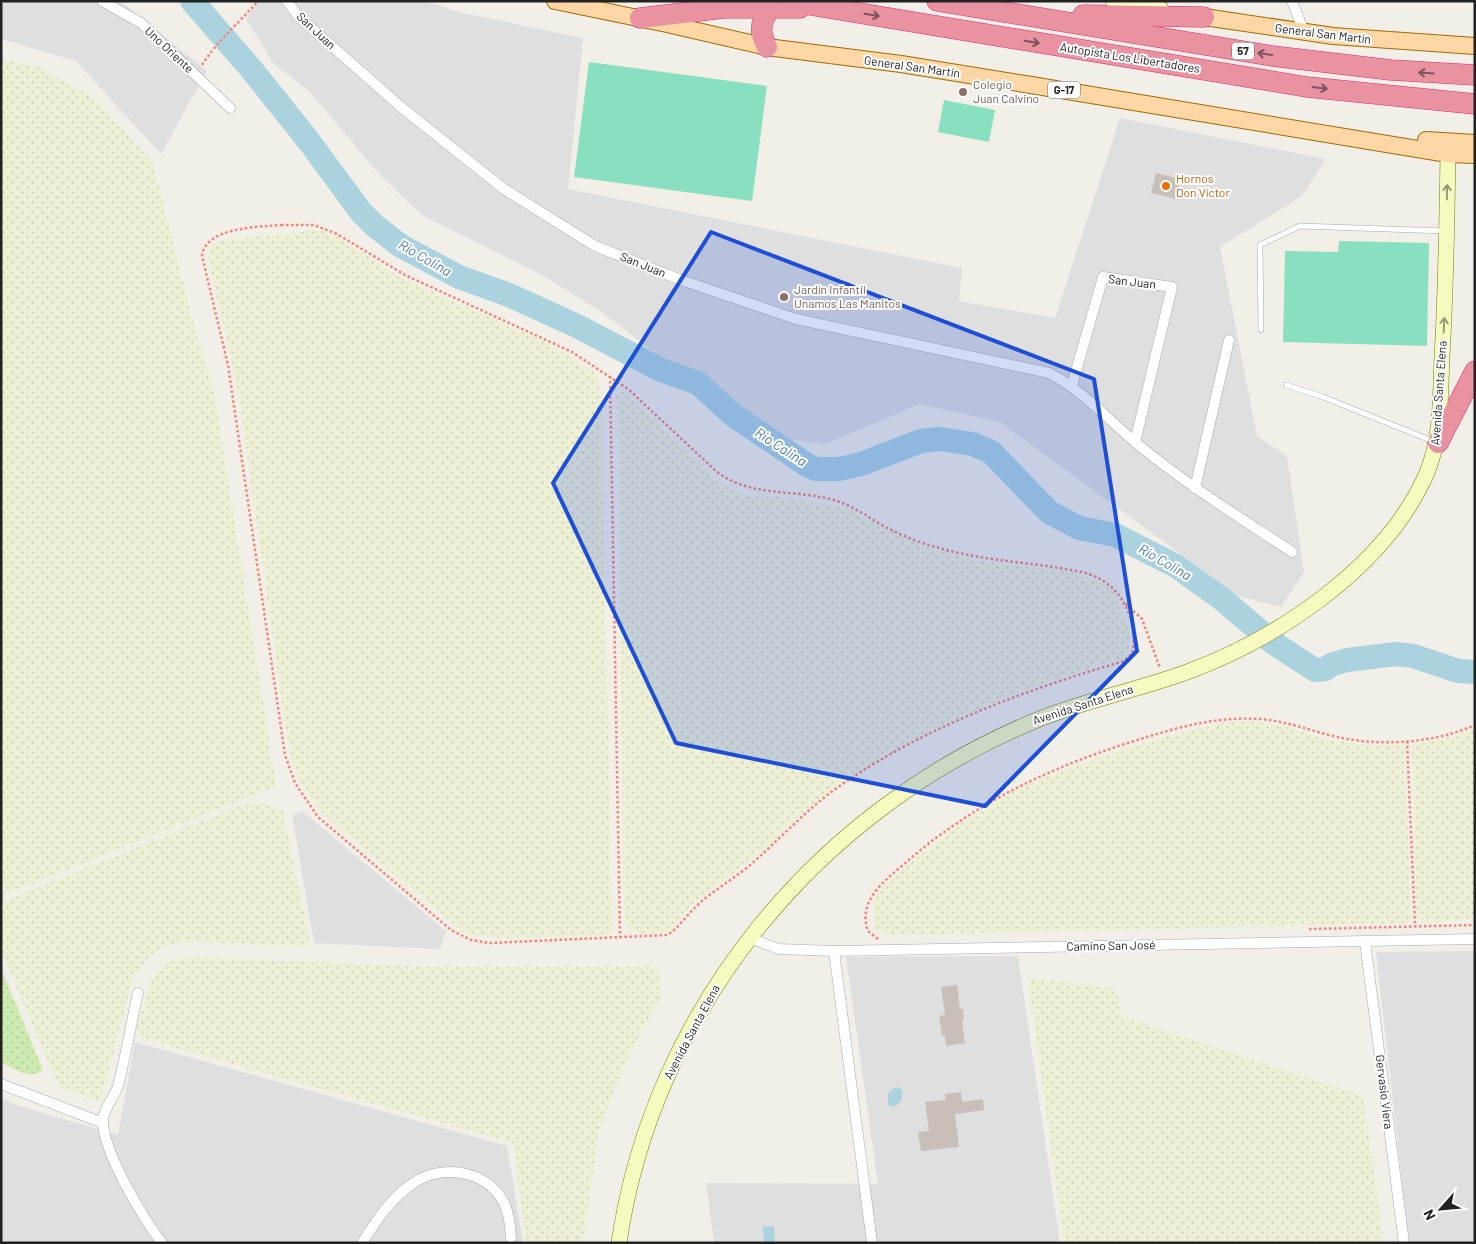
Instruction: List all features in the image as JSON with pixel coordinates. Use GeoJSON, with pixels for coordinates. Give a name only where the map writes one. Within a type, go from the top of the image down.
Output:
{"type":"FeatureCollection","features":[{"type":"Feature","properties":{"kind":"highway","name":"Autopista Los Libertadores"},"geometry":{"type":"LineString","coordinates":[[937,1],[1314,61],[1391,70],[1475,76]]}},
{"type":"Feature","properties":{"kind":"highway","name":"Autopista Los Libertadores"},"geometry":{"type":"LineString","coordinates":[[640,18],[724,8],[779,5],[824,7],[1307,87],[1475,104]]}},
{"type":"Feature","properties":{"kind":"highway"},"geometry":{"type":"LineString","coordinates":[[767,47],[763,40],[761,26],[765,16],[779,5]]}},
{"type":"Feature","properties":{"kind":"highway"},"geometry":{"type":"LineString","coordinates":[[1014,14],[1204,16]]}},
{"type":"Feature","properties":{"kind":"highway"},"geometry":{"type":"LineString","coordinates":[[1438,443],[1475,371]]}},
{"type":"Feature","properties":{"kind":"main road","name":"General San Martín"},"geometry":{"type":"LineString","coordinates":[[555,1],[767,47],[910,66],[1361,138],[1448,154],[1475,155]]}},
{"type":"Feature","properties":{"kind":"main road","name":"General San Martín"},"geometry":{"type":"LineString","coordinates":[[1204,16],[1304,32],[1400,42],[1475,46]]}},
{"type":"Feature","properties":{"kind":"main road","name":"General San Martín"},"geometry":{"type":"LineString","coordinates":[[1361,138],[1475,143]]}},
{"type":"Feature","properties":{"kind":"main road"},"geometry":{"type":"LineString","coordinates":[[1432,141],[1448,154]]}},
{"type":"Feature","properties":{"kind":"street","name":"Uno Oriente"},"geometry":{"type":"LineString","coordinates":[[102,1],[140,23],[230,108]]}},
{"type":"Feature","properties":{"kind":"street","name":"San Juan"},"geometry":{"type":"LineString","coordinates":[[287,1],[299,16],[394,100],[504,189],[595,246],[681,280],[796,319],[1050,373],[1072,385],[1135,442],[1195,488],[1292,552]]}},
{"type":"Feature","properties":{"kind":"street","name":"General San Martín"},"geometry":{"type":"LineString","coordinates":[[1113,1],[1204,16]]}},
{"type":"Feature","properties":{"kind":"street"},"geometry":{"type":"LineString","coordinates":[[1292,1],[1304,32]]}},
{"type":"Feature","properties":{"kind":"street","name":"Avenida Santa Elena"},"geometry":{"type":"LineString","coordinates":[[619,1243],[637,1160],[665,1081],[705,1002],[749,938],[783,896],[838,842],[888,802],[938,769],[985,744],[1040,718],[1091,700],[1186,672],[1234,652],[1312,605],[1358,567],[1395,525],[1420,487],[1438,443],[1448,154]]}},
{"type":"Feature","properties":{"kind":"street","name":"San Juan"},"geometry":{"type":"LineString","coordinates":[[1072,385],[1103,277],[1172,287],[1135,442]]}},
{"type":"Feature","properties":{"kind":"street"},"geometry":{"type":"LineString","coordinates":[[1195,488],[1229,340]]}},
{"type":"Feature","properties":{"kind":"street","name":"Camino San José"},"geometry":{"type":"LineString","coordinates":[[749,938],[779,949],[834,951],[1475,939]]}},
{"type":"Feature","properties":{"kind":"street","name":"Gervasio Viera"},"geometry":{"type":"LineString","coordinates":[[1365,942],[1404,1243]]}},
{"type":"Feature","properties":{"kind":"street"},"geometry":{"type":"LineString","coordinates":[[834,951],[872,1243]]}},
{"type":"Feature","properties":{"kind":"street"},"geometry":{"type":"LineString","coordinates":[[138,993],[118,1083],[103,1123],[113,1157],[123,1179],[143,1215],[162,1243]]}},
{"type":"Feature","properties":{"kind":"street"},"geometry":{"type":"LineString","coordinates":[[1,1084],[103,1123]]}},
{"type":"Feature","properties":{"kind":"street"},"geometry":{"type":"LineString","coordinates":[[362,1243],[382,1213],[399,1195],[417,1181],[442,1172],[468,1174],[488,1184],[504,1203],[511,1238]]}},
{"type":"Feature","properties":{"kind":"lane"},"geometry":{"type":"LineString","coordinates":[[1261,330],[1260,245],[1300,226],[1446,230]]}},
{"type":"Feature","properties":{"kind":"lane"},"geometry":{"type":"LineString","coordinates":[[1286,385],[1322,397],[1438,443]]}},
{"type":"Feature","properties":{"kind":"path"},"geometry":{"type":"LineString","coordinates":[[195,75],[215,45],[236,27],[258,1]]}},
{"type":"Feature","properties":{"kind":"path"},"geometry":{"type":"LineString","coordinates":[[1125,604],[1131,623],[1133,649],[1132,654],[1127,660],[991,706],[913,742],[856,776],[811,808],[749,866],[702,900],[672,932],[661,936],[620,937],[599,940],[490,943],[464,938],[328,827],[301,795],[285,754],[228,365],[202,261],[202,251],[212,239],[234,231],[314,225],[327,229],[405,275],[554,342],[610,376],[644,404],[716,472],[733,483],[755,490],[819,497],[836,501],[852,507],[897,533],[944,550],[1090,574],[1109,584],[1125,604],[1142,620],[1160,668]]}},
{"type":"Feature","properties":{"kind":"path"},"geometry":{"type":"LineString","coordinates":[[610,376],[620,937]]}},
{"type":"Feature","properties":{"kind":"path"},"geometry":{"type":"LineString","coordinates":[[882,939],[870,934],[867,927],[867,907],[878,887],[936,837],[974,811],[1020,784],[1076,761],[1178,728],[1242,718],[1280,722],[1354,740],[1407,741],[1442,735],[1475,725]]}},
{"type":"Feature","properties":{"kind":"path"},"geometry":{"type":"LineString","coordinates":[[1407,741],[1415,925]]}},
{"type":"Feature","properties":{"kind":"path"},"geometry":{"type":"LineString","coordinates":[[1301,930],[1415,925],[1475,925]]}},
{"type":"Feature","properties":{"kind":"highlighted area"},"geometry":{"type":"Polygon","coordinates":[[[711,232],[1094,379],[1137,651],[985,806],[676,743],[553,483],[711,232]]]}},
{"type":"Feature","properties":{"kind":"shaded area"},"geometry":{"type":"Polygon","coordinates":[[[1,1],[120,1],[207,71],[161,154],[76,61],[1,39],[1,1]]]}},
{"type":"Feature","properties":{"kind":"shaded area"},"geometry":{"type":"Polygon","coordinates":[[[257,1],[424,1],[463,13],[583,38],[568,189],[962,268],[959,301],[1055,318],[1120,118],[1326,159],[1302,196],[1220,247],[1257,436],[1287,456],[1304,572],[1281,607],[1238,596],[1000,422],[920,404],[825,444],[786,439],[696,385],[603,313],[542,275],[423,216],[379,174],[309,91],[274,64],[246,19],[257,1]]]}},
{"type":"Feature","properties":{"kind":"shaded area"},"geometry":{"type":"Polygon","coordinates":[[[302,811],[446,931],[440,949],[314,943],[292,815],[302,811]]]}},
{"type":"Feature","properties":{"kind":"shaded area"},"geometry":{"type":"Polygon","coordinates":[[[1475,951],[1475,1243],[1409,1243],[1376,952],[1475,951]]]}},
{"type":"Feature","properties":{"kind":"shaded area"},"geometry":{"type":"Polygon","coordinates":[[[1018,956],[1060,1243],[714,1243],[706,1183],[878,1184],[846,957],[1018,956]]]}},
{"type":"Feature","properties":{"kind":"shaded area"},"geometry":{"type":"Polygon","coordinates":[[[135,1042],[507,1146],[523,1243],[1,1243],[1,1098],[19,1106],[118,1135],[135,1042]]]}},
{"type":"Feature","properties":{"kind":"green space"},"geometry":{"type":"Polygon","coordinates":[[[1,59],[38,67],[91,96],[153,163],[194,326],[214,391],[276,786],[1,896],[1,59]]]}},
{"type":"Feature","properties":{"kind":"green space"},"geometry":{"type":"Polygon","coordinates":[[[589,62],[767,86],[752,201],[574,177],[589,62]]]}},
{"type":"Feature","properties":{"kind":"green space"},"geometry":{"type":"Polygon","coordinates":[[[944,100],[995,110],[989,142],[938,132],[944,100]]]}},
{"type":"Feature","properties":{"kind":"green space"},"geometry":{"type":"Polygon","coordinates":[[[320,230],[333,234],[401,278],[548,343],[594,372],[598,379],[601,387],[612,926],[611,931],[605,935],[504,938],[465,934],[322,813],[303,787],[296,773],[290,753],[280,688],[238,391],[207,253],[215,243],[223,240],[320,230]]]}},
{"type":"Feature","properties":{"kind":"green space"},"geometry":{"type":"Polygon","coordinates":[[[1339,241],[1429,243],[1427,346],[1283,342],[1285,251],[1338,252],[1339,241]]]}},
{"type":"Feature","properties":{"kind":"green space"},"geometry":{"type":"Polygon","coordinates":[[[620,392],[624,392],[718,480],[734,491],[747,496],[779,497],[846,508],[923,546],[970,559],[1077,573],[1109,587],[1117,597],[1130,632],[1128,655],[1009,696],[939,726],[845,781],[798,816],[770,845],[690,906],[669,932],[639,933],[629,928],[624,923],[618,412],[616,396],[620,392]]]}},
{"type":"Feature","properties":{"kind":"green space"},"geometry":{"type":"Polygon","coordinates":[[[1224,722],[1256,722],[1284,726],[1324,739],[1374,746],[1405,744],[1411,920],[1409,923],[892,935],[875,930],[873,901],[878,891],[929,847],[969,818],[1012,792],[1055,773],[1145,742],[1224,722]]]}},
{"type":"Feature","properties":{"kind":"green space"},"geometry":{"type":"Polygon","coordinates":[[[1475,728],[1475,920],[1422,922],[1417,917],[1412,745],[1457,735],[1475,728]]]}},
{"type":"Feature","properties":{"kind":"green space"},"geometry":{"type":"Polygon","coordinates":[[[264,803],[283,811],[311,947],[185,941],[162,947],[147,959],[133,979],[100,1102],[59,1087],[1,951],[1,902],[242,805],[264,803]]]}},
{"type":"Feature","properties":{"kind":"green space"},"geometry":{"type":"Polygon","coordinates":[[[193,957],[425,967],[652,967],[657,971],[662,989],[659,1000],[626,1061],[599,1129],[583,1243],[526,1243],[513,1143],[141,1038],[137,1029],[150,983],[157,972],[169,961],[193,957]]]}},
{"type":"Feature","properties":{"kind":"green space"},"geometry":{"type":"Polygon","coordinates":[[[1,968],[43,1070],[38,1073],[28,1074],[1,1063],[1,968]]]}},
{"type":"Feature","properties":{"kind":"green space"},"geometry":{"type":"Polygon","coordinates":[[[1028,978],[1117,989],[1121,1016],[1363,1096],[1384,1243],[1064,1243],[1028,978]]]}},
{"type":"Feature","properties":{"kind":"water"},"geometry":{"type":"Polygon","coordinates":[[[899,1087],[902,1090],[901,1100],[893,1107],[888,1105],[888,1094],[894,1088],[899,1087]]]}},
{"type":"Feature","properties":{"kind":"water"},"geometry":{"type":"Polygon","coordinates":[[[774,1226],[775,1243],[764,1243],[763,1227],[774,1226]]]}},
{"type":"Feature","properties":{"kind":"building","name":"Hornos Don Víctor"},"geometry":{"type":"Polygon","coordinates":[[[1156,173],[1180,179],[1176,199],[1151,193],[1156,173]]]}},
{"type":"Feature","properties":{"kind":"building"},"geometry":{"type":"Polygon","coordinates":[[[957,985],[960,1009],[963,1009],[964,1020],[962,1020],[965,1043],[946,1046],[945,1036],[942,1036],[939,1016],[945,1015],[941,987],[957,985]]]}},
{"type":"Feature","properties":{"kind":"building"},"geometry":{"type":"Polygon","coordinates":[[[961,1092],[962,1102],[983,1099],[984,1110],[955,1114],[959,1147],[921,1151],[918,1132],[929,1131],[925,1102],[946,1100],[945,1094],[961,1092]]]}},
{"type":"Feature","properties":{"kind":"waterway","name":"Río Colina"},"geometry":{"type":"LineString","coordinates":[[192,1],[252,70],[308,140],[361,212],[375,226],[401,246],[459,277],[509,295],[577,326],[661,370],[698,383],[733,415],[807,465],[816,469],[839,469],[861,464],[921,441],[939,439],[973,444],[991,452],[1049,512],[1079,528],[1115,535],[1176,566],[1222,599],[1275,644],[1315,670],[1325,669],[1333,664],[1347,660],[1396,654],[1413,656],[1458,671],[1475,672]]}},
{"type":"Feature","properties":{"kind":"place","name":"Colegio Juan Calvino"},"geometry":{"type":"Point","coordinates":[963,92]}},
{"type":"Feature","properties":{"kind":"place","name":"Hornos Don Víctor"},"geometry":{"type":"Point","coordinates":[1166,186]}},
{"type":"Feature","properties":{"kind":"place","name":"Jardín Infantil Unamos Las Manitos"},"geometry":{"type":"Point","coordinates":[784,297]}}]}
